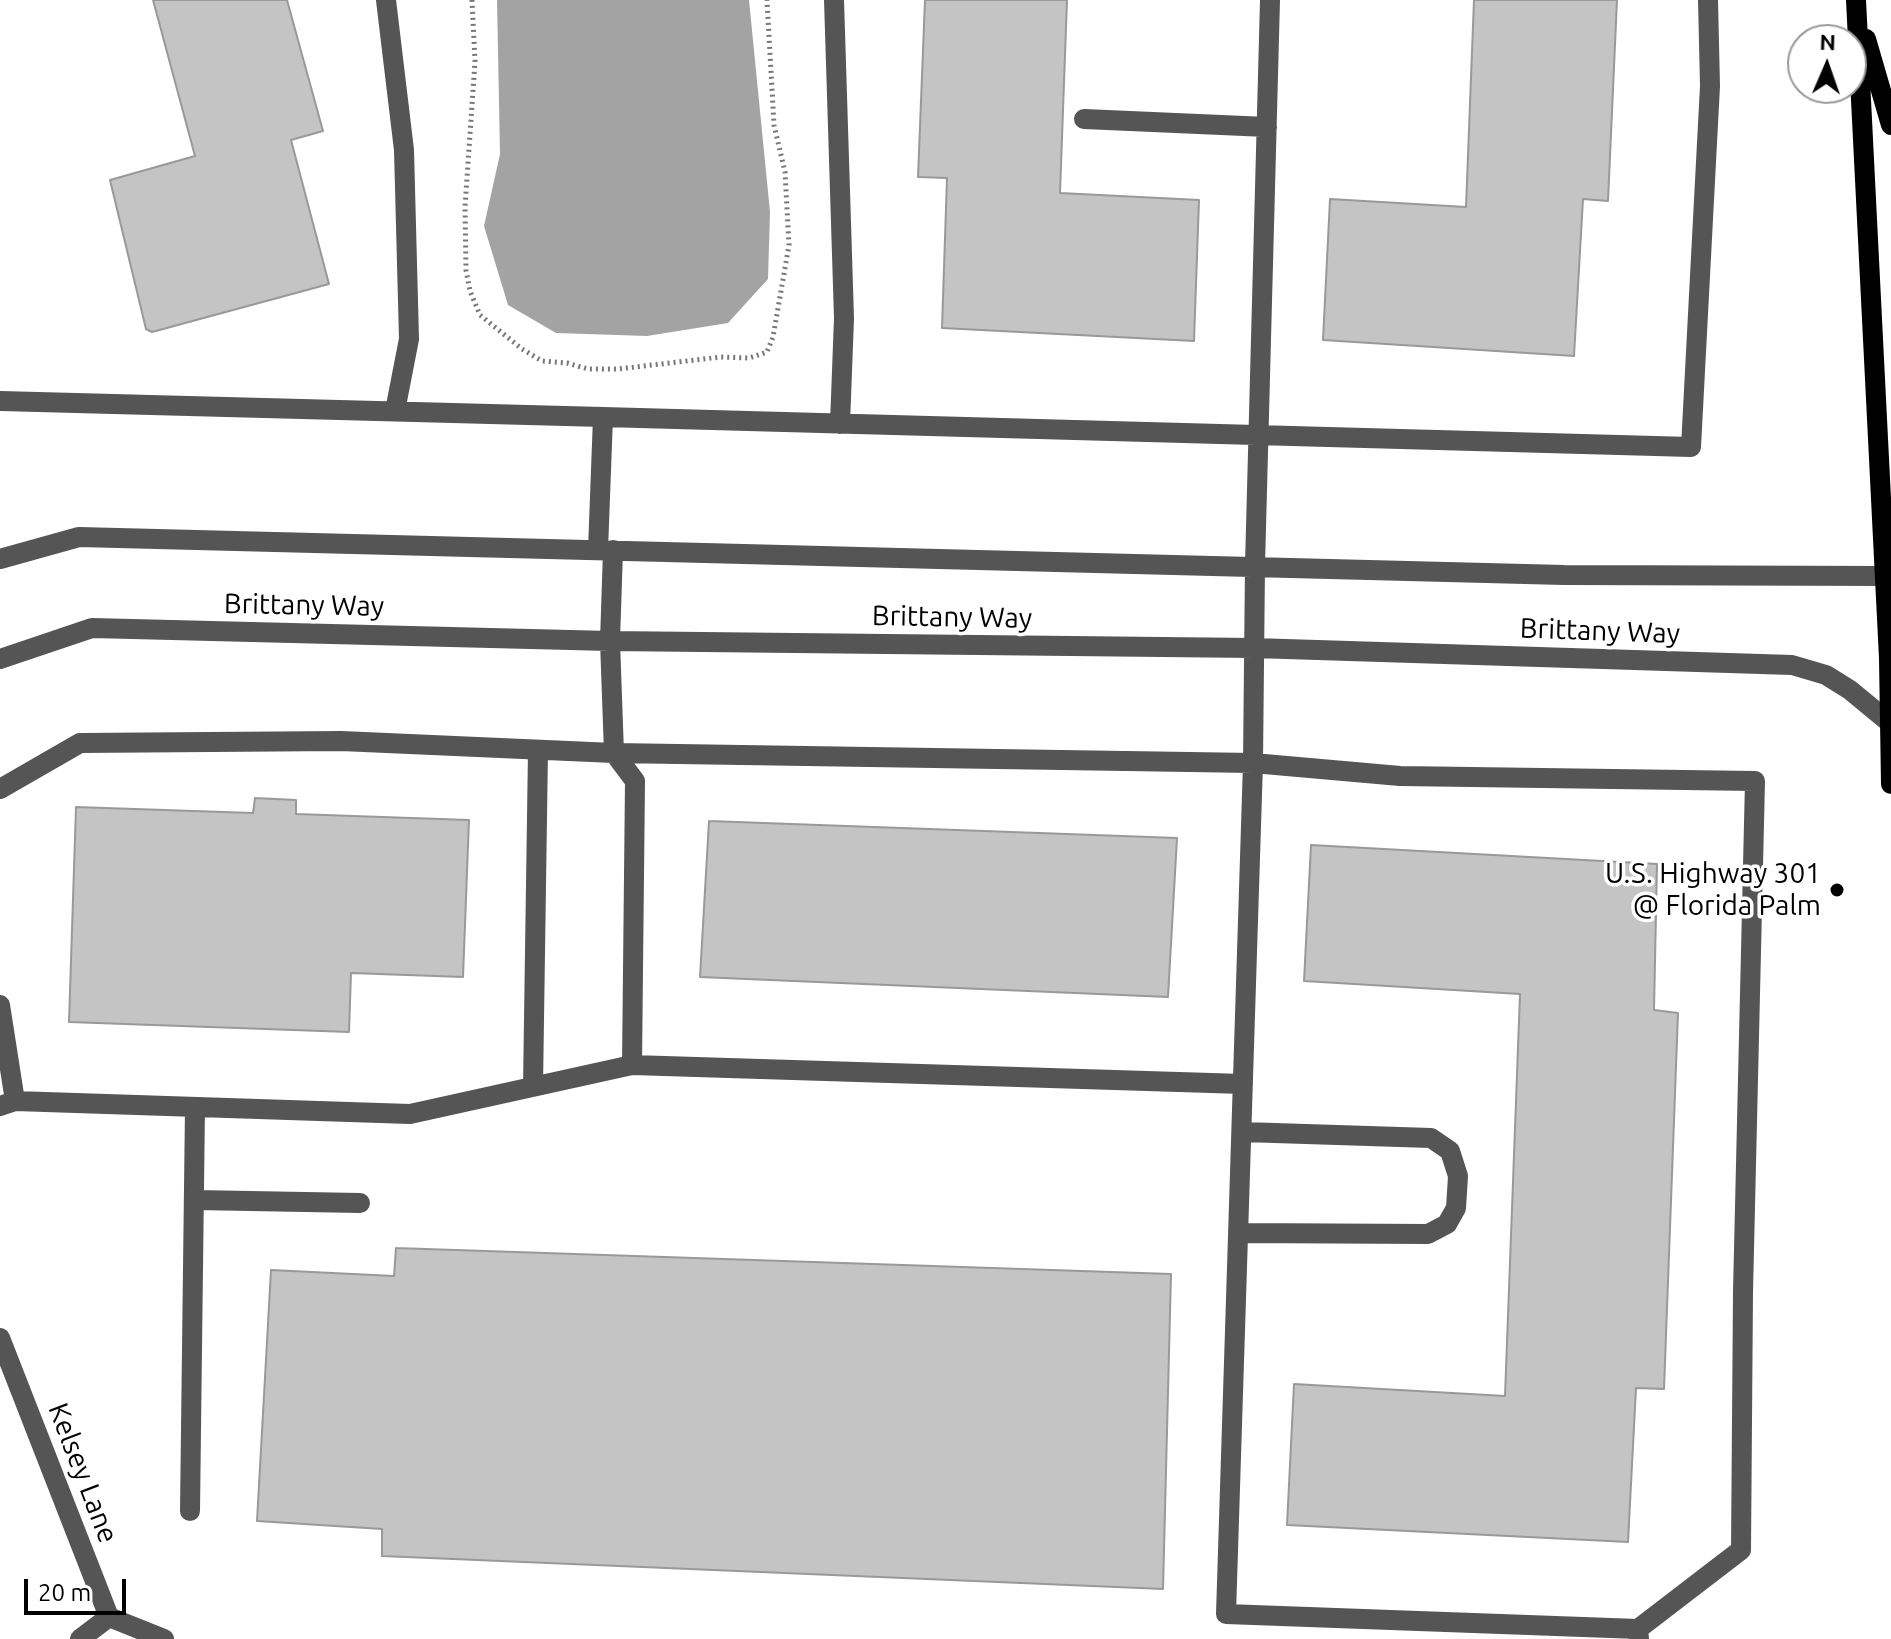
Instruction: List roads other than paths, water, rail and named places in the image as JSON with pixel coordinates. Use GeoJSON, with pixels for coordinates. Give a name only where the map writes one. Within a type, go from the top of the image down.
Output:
{"type":"FeatureCollection","features":[{"type":"Feature","properties":{"kind":"main road"},"geometry":{"type":"LineString","coordinates":[[1857,4],[1891,125]]}},
{"type":"Feature","properties":{"kind":"main road"},"geometry":{"type":"LineString","coordinates":[[1857,4],[1888,581],[1891,784]]}},
{"type":"Feature","properties":{"kind":"street"},"geometry":{"type":"LineString","coordinates":[[386,0],[404,150],[409,339],[395,411]]}},
{"type":"Feature","properties":{"kind":"street"},"geometry":{"type":"LineString","coordinates":[[834,0],[844,318],[840,424]]}},
{"type":"Feature","properties":{"kind":"street"},"geometry":{"type":"LineString","coordinates":[[0,789],[80,743],[341,741],[614,753],[1253,763],[1400,776],[1755,781],[1743,1292],[1741,1550],[1639,1634],[1226,1614],[1243,1132],[1253,763],[1258,435],[1270,0]]}},
{"type":"Feature","properties":{"kind":"street"},"geometry":{"type":"LineString","coordinates":[[0,401],[1691,447],[1710,86],[1708,0]]}},
{"type":"Feature","properties":{"kind":"street"},"geometry":{"type":"LineString","coordinates":[[1084,119],[1267,127]]}},
{"type":"Feature","properties":{"kind":"street"},"geometry":{"type":"LineString","coordinates":[[603,417],[614,753],[635,781],[632,1065]]}},
{"type":"Feature","properties":{"kind":"street","name":"Brittany Way"},"geometry":{"type":"LineString","coordinates":[[0,559],[79,537],[1888,581]]}},
{"type":"Feature","properties":{"kind":"street","name":"Brittany Way"},"geometry":{"type":"LineString","coordinates":[[0,659],[92,628],[610,641],[1254,648],[1792,665],[1826,675],[1890,723]]}},
{"type":"Feature","properties":{"kind":"street"},"geometry":{"type":"LineString","coordinates":[[533,1087],[538,750]]}},
{"type":"Feature","properties":{"kind":"street"},"geometry":{"type":"LineString","coordinates":[[0,1005],[8,1104],[410,1114],[632,1065],[1243,1084]]}},
{"type":"Feature","properties":{"kind":"street"},"geometry":{"type":"LineString","coordinates":[[190,1511],[195,1107]]}},
{"type":"Feature","properties":{"kind":"street"},"geometry":{"type":"LineString","coordinates":[[1239,1233],[1428,1234],[1447,1224],[1456,1208],[1458,1176],[1450,1151],[1431,1138],[1243,1132]]}},
{"type":"Feature","properties":{"kind":"street"},"geometry":{"type":"LineString","coordinates":[[195,1200],[360,1203]]}},
{"type":"Feature","properties":{"kind":"street","name":"Kelsey Lane"},"geometry":{"type":"LineString","coordinates":[[0,1338],[109,1617]]}},
{"type":"Feature","properties":{"kind":"street"},"geometry":{"type":"LineString","coordinates":[[80,1639],[109,1617],[164,1639]]}},
{"type":"Feature","properties":{"kind":"place","name":"U.S. Highway 301 @ Florida Palm"},"geometry":{"type":"Point","coordinates":[1837,890]}}]}
